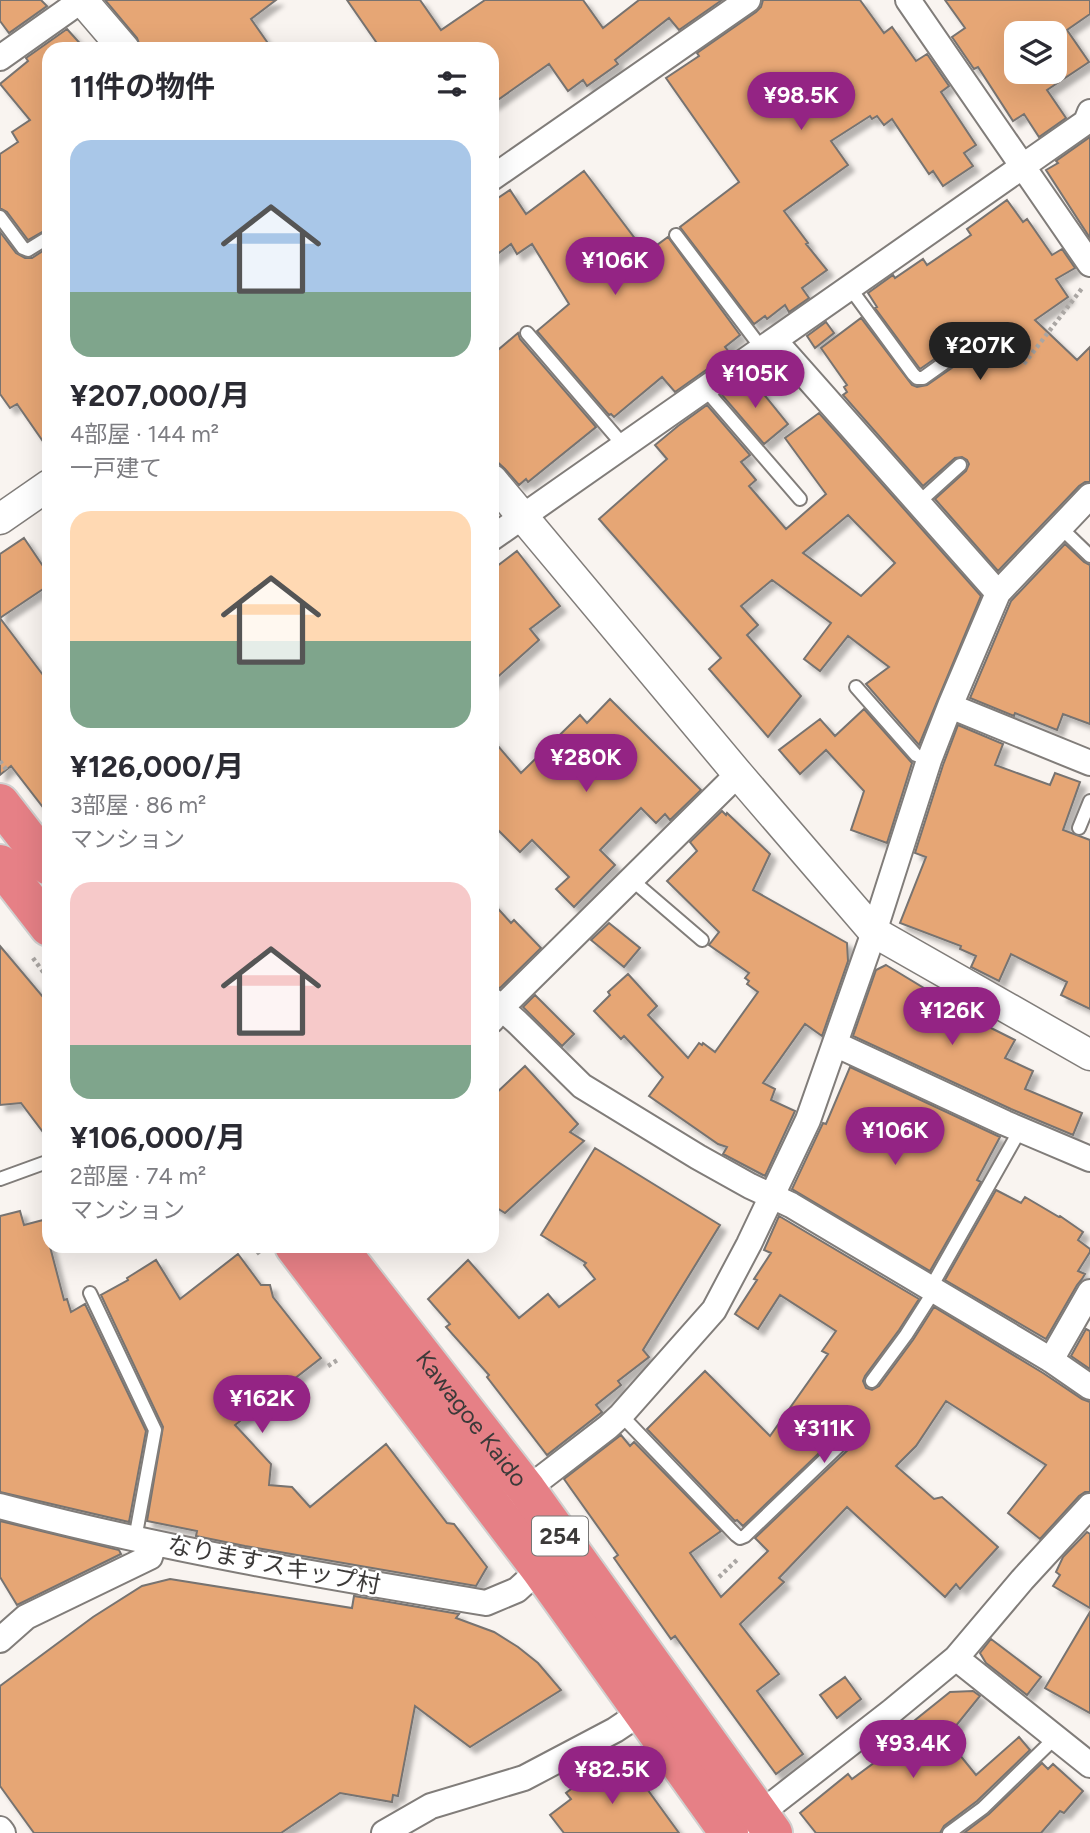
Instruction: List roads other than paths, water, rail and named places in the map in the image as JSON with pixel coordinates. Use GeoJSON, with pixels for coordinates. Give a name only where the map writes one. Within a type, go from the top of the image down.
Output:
{"type":"FeatureCollection","features":[{"type":"Feature","properties":{"kind":"highway"},"geometry":{"type":"LineString","coordinates":[[0,803],[42,857]]}},
{"type":"Feature","properties":{"kind":"highway"},"geometry":{"type":"LineString","coordinates":[[0,864],[42,918]]}},
{"type":"Feature","properties":{"kind":"highway","name":"Kawagoe Kaido"},"geometry":{"type":"LineString","coordinates":[[299,1253],[540,1569],[642,1712],[749,1828]]}},
{"type":"Feature","properties":{"kind":"highway","name":"Kawagoe Kaido"},"geometry":{"type":"LineString","coordinates":[[342,1253],[527,1490],[749,1828]]}},
{"type":"Feature","properties":{"kind":"street"},"geometry":{"type":"LineString","coordinates":[[0,58],[82,0],[118,42]]}},
{"type":"Feature","properties":{"kind":"street"},"geometry":{"type":"LineString","coordinates":[[499,172],[748,0]]}},
{"type":"Feature","properties":{"kind":"street"},"geometry":{"type":"LineString","coordinates":[[908,0],[1090,264]]}},
{"type":"Feature","properties":{"kind":"street"},"geometry":{"type":"LineString","coordinates":[[499,533],[1086,122],[1090,112]]}},
{"type":"Feature","properties":{"kind":"street"},"geometry":{"type":"LineString","coordinates":[[769,345],[918,503],[998,593]]}},
{"type":"Feature","properties":{"kind":"street"},"geometry":{"type":"LineString","coordinates":[[499,488],[874,932],[1090,1055]]}},
{"type":"Feature","properties":{"kind":"street"},"geometry":{"type":"LineString","coordinates":[[0,519],[42,490]]}},
{"type":"Feature","properties":{"kind":"street"},"geometry":{"type":"LineString","coordinates":[[495,1511],[527,1490],[608,1427],[714,1310],[749,1244],[808,1120],[874,932],[929,760],[998,593],[1090,496]]}},
{"type":"Feature","properties":{"kind":"street"},"geometry":{"type":"LineString","coordinates":[[950,706],[1090,763]]}},
{"type":"Feature","properties":{"kind":"street"},"geometry":{"type":"LineString","coordinates":[[499,1005],[632,880],[738,774]]}},
{"type":"Feature","properties":{"kind":"street"},"geometry":{"type":"LineString","coordinates":[[499,1013],[582,1086],[698,1157],[791,1205],[1051,1360],[1090,1387]]}},
{"type":"Feature","properties":{"kind":"street"},"geometry":{"type":"LineString","coordinates":[[835,1044],[1020,1130],[1090,1159]]}},
{"type":"Feature","properties":{"kind":"street"},"geometry":{"type":"LineString","coordinates":[[1051,1360],[1090,1292]]}},
{"type":"Feature","properties":{"kind":"street","name":"なりますスキップ村"},"geometry":{"type":"LineString","coordinates":[[0,1506],[59,1522],[255,1564],[486,1603],[517,1590],[540,1569]]}},
{"type":"Feature","properties":{"kind":"street"},"geometry":{"type":"LineString","coordinates":[[749,1828],[956,1658],[1090,1506]]}},
{"type":"Feature","properties":{"kind":"street"},"geometry":{"type":"LineString","coordinates":[[0,1640],[26,1617],[150,1557],[145,1541]]}},
{"type":"Feature","properties":{"kind":"street"},"geometry":{"type":"LineString","coordinates":[[956,1658],[1090,1765]]}},
{"type":"Feature","properties":{"kind":"street"},"geometry":{"type":"LineString","coordinates":[[384,1833],[431,1806],[524,1778],[615,1730],[642,1712]]}},
{"type":"Feature","properties":{"kind":"street"},"geometry":{"type":"LineString","coordinates":[[0,1829],[3,1833]]}},
{"type":"Feature","properties":{"kind":"lane"},"geometry":{"type":"LineString","coordinates":[[0,217],[23,248],[28,250],[42,241]]}},
{"type":"Feature","properties":{"kind":"lane"},"geometry":{"type":"LineString","coordinates":[[676,235],[769,345]]}},
{"type":"Feature","properties":{"kind":"lane"},"geometry":{"type":"LineString","coordinates":[[850,288],[912,374],[923,378],[951,358]]}},
{"type":"Feature","properties":{"kind":"lane"},"geometry":{"type":"LineString","coordinates":[[527,333],[624,446]]}},
{"type":"Feature","properties":{"kind":"lane"},"geometry":{"type":"LineString","coordinates":[[705,389],[800,499]]}},
{"type":"Feature","properties":{"kind":"lane"},"geometry":{"type":"LineString","coordinates":[[918,503],[960,465]]}},
{"type":"Feature","properties":{"kind":"lane"},"geometry":{"type":"LineString","coordinates":[[1060,527],[1090,556]]}},
{"type":"Feature","properties":{"kind":"lane"},"geometry":{"type":"LineString","coordinates":[[856,687],[916,755],[929,760]]}},
{"type":"Feature","properties":{"kind":"lane"},"geometry":{"type":"LineString","coordinates":[[1079,828],[1090,801]]}},
{"type":"Feature","properties":{"kind":"lane"},"geometry":{"type":"LineString","coordinates":[[632,880],[702,940]]}},
{"type":"Feature","properties":{"kind":"lane"},"geometry":{"type":"LineString","coordinates":[[872,1381],[906,1335],[1020,1130]]}},
{"type":"Feature","properties":{"kind":"lane"},"geometry":{"type":"LineString","coordinates":[[0,1179],[42,1164]]}},
{"type":"Feature","properties":{"kind":"lane"},"geometry":{"type":"LineString","coordinates":[[90,1293],[155,1430],[145,1541]]}},
{"type":"Feature","properties":{"kind":"lane"},"geometry":{"type":"LineString","coordinates":[[621,1415],[740,1538],[856,1427]]}},
{"type":"Feature","properties":{"kind":"lane"},"geometry":{"type":"LineString","coordinates":[[949,1833],[983,1808],[1055,1738]]}}]}
